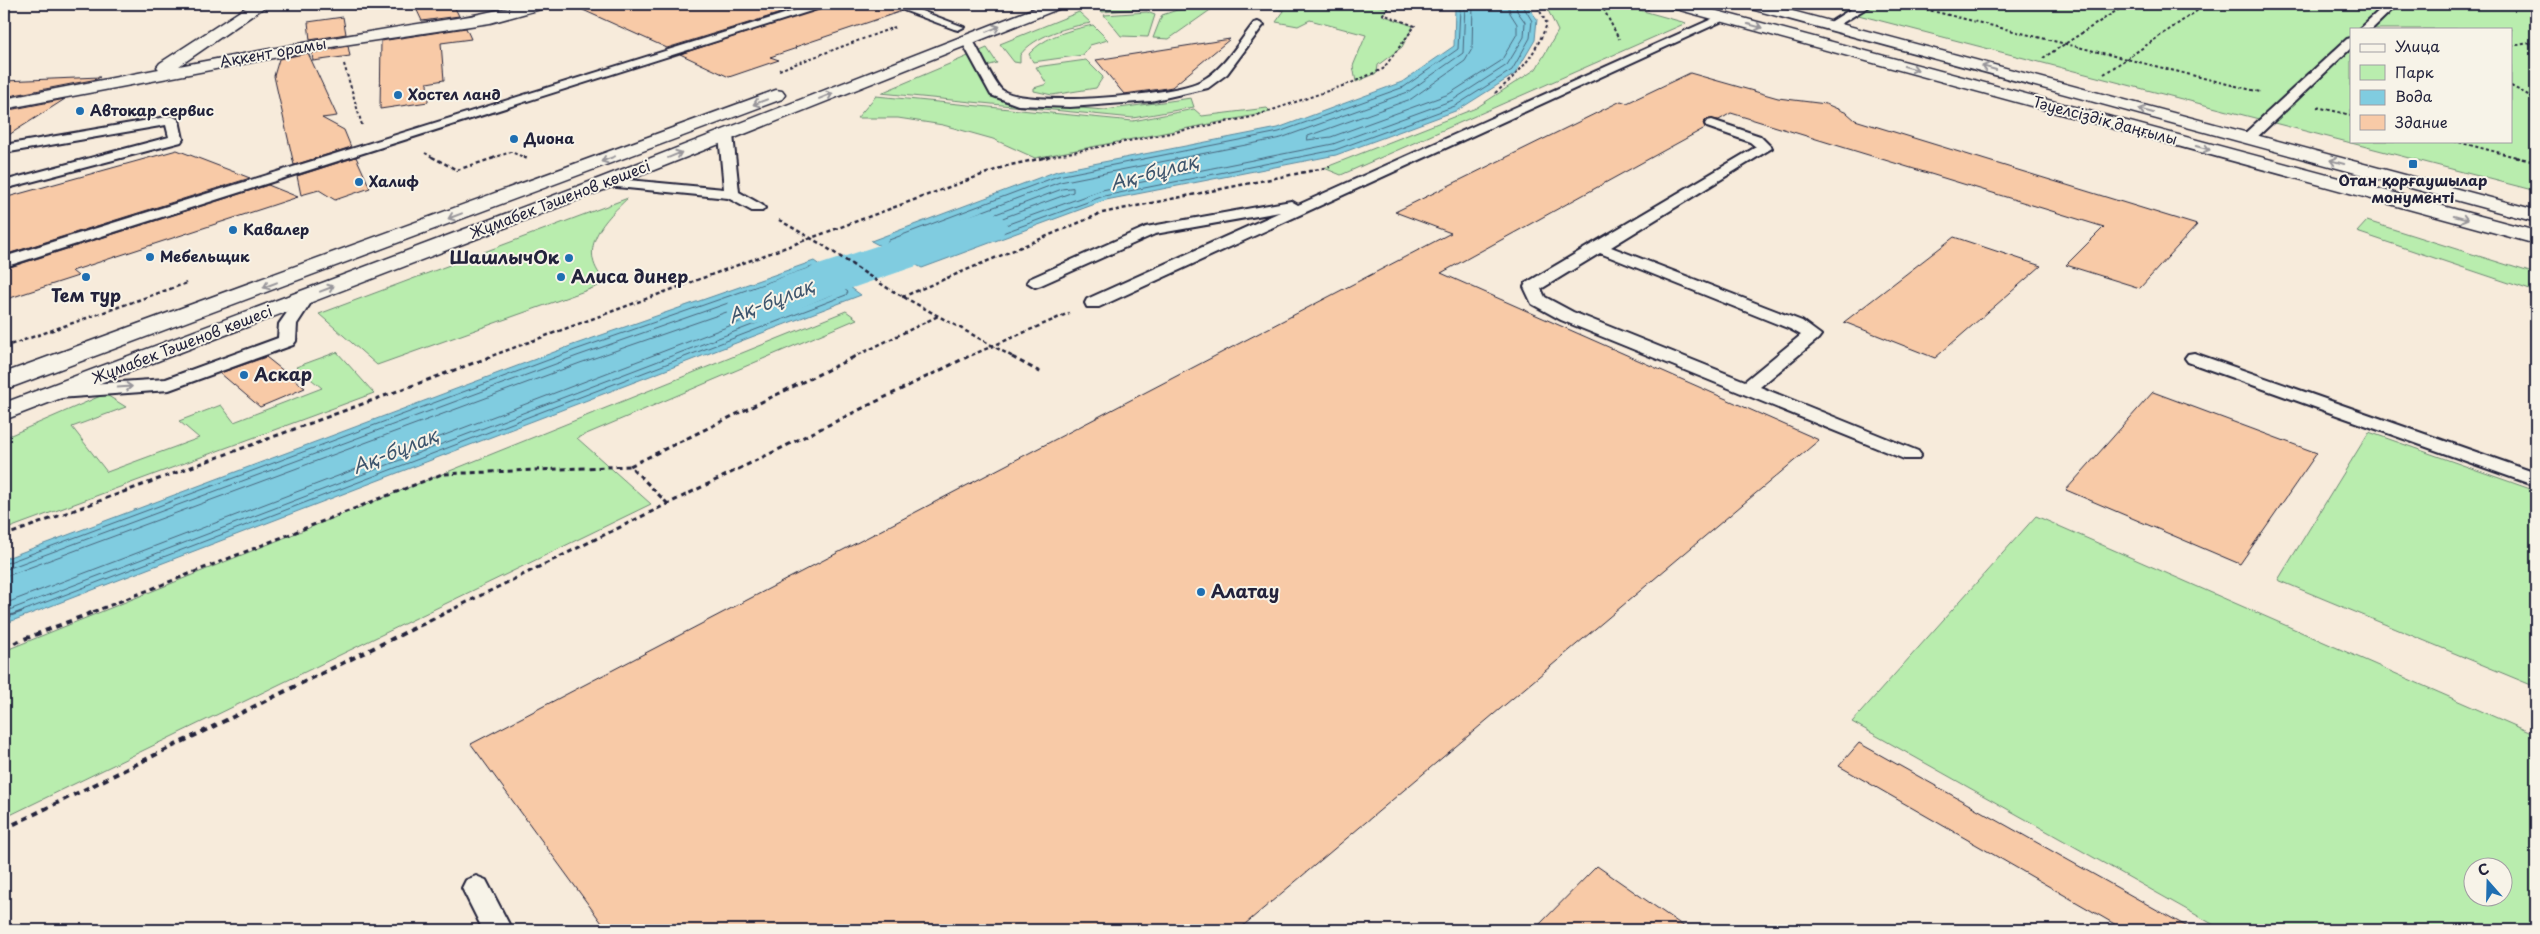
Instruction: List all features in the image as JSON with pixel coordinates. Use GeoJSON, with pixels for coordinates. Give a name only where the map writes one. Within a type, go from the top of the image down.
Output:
{"type":"FeatureCollection","features":[{"type":"Feature","properties":{"kind":"main road"},"geometry":{"type":"LineString","coordinates":[[157,74],[260,4]]}},
{"type":"Feature","properties":{"kind":"main road","name":"Ақкент орамы"},"geometry":{"type":"LineString","coordinates":[[4,104],[337,41],[490,18],[543,4]]}},
{"type":"Feature","properties":{"kind":"main road","name":"Жұмабек Тәшенов көшесі"},"geometry":{"type":"LineString","coordinates":[[4,412],[306,298],[726,135],[962,34],[1018,4]]}},
{"type":"Feature","properties":{"kind":"main road","name":"Жұмабек Тәшенов көшесі"},"geometry":{"type":"LineString","coordinates":[[4,382],[962,34],[1058,4]]}},
{"type":"Feature","properties":{"kind":"main road","name":"Тәуелсіздік даңғылы"},"geometry":{"type":"LineString","coordinates":[[1674,4],[2536,238]]}},
{"type":"Feature","properties":{"kind":"main road","name":"Тәуелсіздік даңғылы"},"geometry":{"type":"LineString","coordinates":[[1749,4],[2533,214]]}},
{"type":"Feature","properties":{"kind":"lane"},"geometry":{"type":"LineString","coordinates":[[4,262],[827,4]]}},
{"type":"Feature","properties":{"kind":"lane"},"geometry":{"type":"LineString","coordinates":[[893,4],[962,34],[996,92],[1018,101],[1070,103],[1151,97],[1204,85],[1223,71],[1258,26]]}},
{"type":"Feature","properties":{"kind":"lane"},"geometry":{"type":"LineString","coordinates":[[908,9],[922,4]]}},
{"type":"Feature","properties":{"kind":"lane"},"geometry":{"type":"LineString","coordinates":[[1830,26],[1867,4]]}},
{"type":"Feature","properties":{"kind":"lane"},"geometry":{"type":"LineString","coordinates":[[2366,28],[2392,4]]}},
{"type":"Feature","properties":{"kind":"lane"},"geometry":{"type":"LineString","coordinates":[[1093,303],[1723,17]]}},
{"type":"Feature","properties":{"kind":"lane"},"geometry":{"type":"LineString","coordinates":[[2248,138],[2350,43]]}},
{"type":"Feature","properties":{"kind":"lane"},"geometry":{"type":"LineString","coordinates":[[4,149],[172,120],[176,139],[4,185]]}},
{"type":"Feature","properties":{"kind":"lane"},"geometry":{"type":"LineString","coordinates":[[1712,124],[1755,138],[1765,148],[1532,287],[1538,300],[1567,316],[1911,455]]}},
{"type":"Feature","properties":{"kind":"lane"},"geometry":{"type":"LineString","coordinates":[[726,135],[732,194]]}},
{"type":"Feature","properties":{"kind":"lane"},"geometry":{"type":"LineString","coordinates":[[607,182],[732,194],[757,208]]}},
{"type":"Feature","properties":{"kind":"lane"},"geometry":{"type":"LineString","coordinates":[[1034,282],[1150,230],[1213,218],[1315,203]]}},
{"type":"Feature","properties":{"kind":"lane"},"geometry":{"type":"LineString","coordinates":[[1598,247],[1796,325],[1812,336],[1747,389]]}},
{"type":"Feature","properties":{"kind":"lane"},"geometry":{"type":"LineString","coordinates":[[59,392],[169,384],[287,341],[288,324],[306,298]]}},
{"type":"Feature","properties":{"kind":"lane"},"geometry":{"type":"LineString","coordinates":[[2194,358],[2536,480]]}},
{"type":"Feature","properties":{"kind":"lane"},"geometry":{"type":"LineString","coordinates":[[476,888],[498,930]]}},
{"type":"Feature","properties":{"kind":"path"},"geometry":{"type":"LineString","coordinates":[[4,536],[1006,166],[1101,145],[1252,117],[1351,83],[1382,69],[1416,26],[1383,14],[1390,6],[1379,4]]}},
{"type":"Feature","properties":{"kind":"path"},"geometry":{"type":"LineString","coordinates":[[1494,94],[1523,71],[1533,58],[1547,24],[1536,4]]}},
{"type":"Feature","properties":{"kind":"path"},"geometry":{"type":"LineString","coordinates":[[1601,4],[1622,46]]}},
{"type":"Feature","properties":{"kind":"path"},"geometry":{"type":"LineString","coordinates":[[1904,4],[2350,115]]}},
{"type":"Feature","properties":{"kind":"path"},"geometry":{"type":"LineString","coordinates":[[2036,62],[2127,4]]}},
{"type":"Feature","properties":{"kind":"path"},"geometry":{"type":"LineString","coordinates":[[2098,78],[2207,4]]}},
{"type":"Feature","properties":{"kind":"path"},"geometry":{"type":"LineString","coordinates":[[2512,46],[2536,42]]}},
{"type":"Feature","properties":{"kind":"path"},"geometry":{"type":"LineString","coordinates":[[2512,87],[2536,99]]}},
{"type":"Feature","properties":{"kind":"path"},"geometry":{"type":"LineString","coordinates":[[2458,142],[2536,162]]}},
{"type":"Feature","properties":{"kind":"path"},"geometry":{"type":"LineString","coordinates":[[902,297],[1102,213],[1333,166]]}},
{"type":"Feature","properties":{"kind":"path"},"geometry":{"type":"LineString","coordinates":[[757,208],[821,244],[902,297],[1042,373]]}},
{"type":"Feature","properties":{"kind":"path"},"geometry":{"type":"LineString","coordinates":[[4,829],[991,345],[1093,303]]}},
{"type":"Feature","properties":{"kind":"path"},"geometry":{"type":"LineString","coordinates":[[4,647],[442,474],[630,466],[938,316]]}},
{"type":"Feature","properties":{"kind":"path"},"geometry":{"type":"LineString","coordinates":[[630,466],[668,504]]}},
{"type":"Feature","properties":{"kind":"green space"},"geometry":{"type":"Polygon","coordinates":[[[1117,4],[1157,4],[1142,9],[1102,12],[1101,10],[1117,4]]]}},
{"type":"Feature","properties":{"kind":"green space"},"geometry":{"type":"Polygon","coordinates":[[[1258,4],[1371,4],[1388,8],[1382,15],[1413,26],[1402,47],[1378,65],[1377,73],[1356,82],[1353,66],[1366,35],[1310,20],[1298,26],[1276,22],[1284,11],[1258,4]]]}},
{"type":"Feature","properties":{"kind":"green space"},"geometry":{"type":"Polygon","coordinates":[[[1545,4],[1618,4],[1686,23],[1341,175],[1324,168],[1476,108],[1536,69],[1558,31],[1545,4]]]}},
{"type":"Feature","properties":{"kind":"green space"},"geometry":{"type":"Polygon","coordinates":[[[1816,4],[2536,4],[2536,191],[1816,4]]]}},
{"type":"Feature","properties":{"kind":"green space"},"geometry":{"type":"Polygon","coordinates":[[[1216,6],[1169,39],[1153,38],[1162,15],[1177,10],[1216,6]]]}},
{"type":"Feature","properties":{"kind":"green space"},"geometry":{"type":"Polygon","coordinates":[[[1079,12],[1091,23],[1052,33],[1034,42],[1020,55],[1020,63],[1014,62],[1000,44],[1079,12]]]}},
{"type":"Feature","properties":{"kind":"green space"},"geometry":{"type":"Polygon","coordinates":[[[1147,12],[1155,15],[1148,37],[1121,36],[1104,15],[1147,12]]]}},
{"type":"Feature","properties":{"kind":"green space"},"geometry":{"type":"Polygon","coordinates":[[[1093,25],[1108,40],[1090,45],[1083,55],[1033,62],[1029,54],[1050,38],[1093,25]]]}},
{"type":"Feature","properties":{"kind":"green space"},"geometry":{"type":"Polygon","coordinates":[[[987,48],[997,63],[980,68],[1004,102],[1105,110],[1191,98],[1194,107],[1133,118],[881,93],[987,48]]]}},
{"type":"Feature","properties":{"kind":"green space"},"geometry":{"type":"Polygon","coordinates":[[[1086,60],[1103,77],[1096,88],[1052,95],[1034,91],[1034,88],[1047,84],[1036,67],[1086,60]]]}},
{"type":"Feature","properties":{"kind":"green space"},"geometry":{"type":"Polygon","coordinates":[[[876,96],[1133,121],[1194,109],[1202,116],[1267,108],[1271,112],[1035,158],[993,139],[943,125],[898,118],[857,118],[876,96]]]}},
{"type":"Feature","properties":{"kind":"green space"},"geometry":{"type":"Polygon","coordinates":[[[628,198],[601,227],[593,248],[593,260],[607,283],[377,365],[319,314],[628,198]]]}},
{"type":"Feature","properties":{"kind":"green space"},"geometry":{"type":"Polygon","coordinates":[[[2367,221],[2536,274],[2536,292],[2357,232],[2367,221]]]}},
{"type":"Feature","properties":{"kind":"green space"},"geometry":{"type":"Polygon","coordinates":[[[846,311],[857,319],[577,438],[651,504],[4,818],[4,651],[846,311]]]}},
{"type":"Feature","properties":{"kind":"green space"},"geometry":{"type":"Polygon","coordinates":[[[337,352],[374,393],[4,530],[4,438],[105,394],[126,407],[72,427],[107,472],[199,438],[179,421],[221,405],[234,422],[322,388],[296,367],[337,352]]]}},
{"type":"Feature","properties":{"kind":"green space"},"geometry":{"type":"Polygon","coordinates":[[[2369,432],[2536,491],[2536,687],[2278,580],[2369,432]]]}},
{"type":"Feature","properties":{"kind":"green space"},"geometry":{"type":"Polygon","coordinates":[[[2036,516],[2536,735],[2536,930],[2223,930],[1852,722],[2036,516]]]}},
{"type":"Feature","properties":{"kind":"water"},"geometry":{"type":"Polygon","coordinates":[[[1444,4],[1526,4],[1537,19],[1535,40],[1515,74],[1458,110],[1336,155],[1106,200],[922,268],[871,241],[1057,171],[1278,128],[1402,82],[1454,46],[1455,8],[1444,4]]]}},
{"type":"Feature","properties":{"kind":"water"},"geometry":{"type":"Polygon","coordinates":[[[814,261],[861,295],[4,624],[4,559],[573,345],[814,261]]]}},
{"type":"Feature","properties":{"kind":"building"},"geometry":{"type":"Polygon","coordinates":[[[414,4],[453,4],[459,16],[422,21],[414,4]]]}},
{"type":"Feature","properties":{"kind":"building"},"geometry":{"type":"Polygon","coordinates":[[[631,4],[810,4],[667,48],[583,10],[631,4]]]}},
{"type":"Feature","properties":{"kind":"building"},"geometry":{"type":"Polygon","coordinates":[[[835,4],[885,4],[902,11],[795,47],[797,48],[770,57],[779,60],[729,77],[680,54],[835,4]]]}},
{"type":"Feature","properties":{"kind":"building"},"geometry":{"type":"Polygon","coordinates":[[[343,17],[346,34],[310,40],[308,22],[343,17]]]}},
{"type":"Feature","properties":{"kind":"building"},"geometry":{"type":"Polygon","coordinates":[[[466,28],[471,39],[441,43],[444,80],[427,83],[428,102],[380,109],[381,41],[466,28]]]}},
{"type":"Feature","properties":{"kind":"building"},"geometry":{"type":"Polygon","coordinates":[[[1230,39],[1172,87],[1161,89],[1124,94],[1096,60],[1230,39]]]}},
{"type":"Feature","properties":{"kind":"building"},"geometry":{"type":"Polygon","coordinates":[[[348,46],[350,56],[313,61],[312,53],[348,46]]]}},
{"type":"Feature","properties":{"kind":"building"},"geometry":{"type":"Polygon","coordinates":[[[308,53],[337,116],[322,118],[344,130],[351,147],[294,165],[274,76],[279,59],[308,53]]]}},
{"type":"Feature","properties":{"kind":"building","name":"Алатау"},"geometry":{"type":"Polygon","coordinates":[[[1690,73],[1778,98],[1826,104],[1847,113],[1855,120],[2197,225],[2140,288],[2066,265],[2104,227],[1731,113],[1719,120],[1707,119],[1703,123],[1705,128],[1441,273],[1819,440],[1238,930],[607,930],[471,744],[1451,233],[1395,212],[1621,101],[1627,103],[1690,73]]]}},
{"type":"Feature","properties":{"kind":"building"},"geometry":{"type":"Polygon","coordinates":[[[100,77],[97,79],[4,97],[4,81],[100,77]]]}},
{"type":"Feature","properties":{"kind":"building"},"geometry":{"type":"Polygon","coordinates":[[[65,99],[4,138],[4,111],[65,99]]]}},
{"type":"Feature","properties":{"kind":"building"},"geometry":{"type":"Polygon","coordinates":[[[177,150],[250,178],[4,255],[4,198],[177,150]]]}},
{"type":"Feature","properties":{"kind":"building"},"geometry":{"type":"Polygon","coordinates":[[[356,157],[370,188],[335,200],[319,190],[301,195],[297,176],[356,157]]]}},
{"type":"Feature","properties":{"kind":"building"},"geometry":{"type":"Polygon","coordinates":[[[268,185],[298,197],[72,271],[78,276],[4,300],[4,269],[268,185]]]}},
{"type":"Feature","properties":{"kind":"building"},"geometry":{"type":"Polygon","coordinates":[[[1954,237],[2041,266],[1935,358],[1844,322],[1954,237]]]}},
{"type":"Feature","properties":{"kind":"building"},"geometry":{"type":"Polygon","coordinates":[[[266,357],[305,388],[260,407],[220,373],[266,357]]]}},
{"type":"Feature","properties":{"kind":"building"},"geometry":{"type":"Polygon","coordinates":[[[2153,392],[2317,453],[2240,564],[2066,490],[2153,392]]]}},
{"type":"Feature","properties":{"kind":"building"},"geometry":{"type":"Polygon","coordinates":[[[1859,743],[2193,930],[2125,930],[1839,766],[1859,743]]]}},
{"type":"Feature","properties":{"kind":"building"},"geometry":{"type":"Polygon","coordinates":[[[1597,866],[1689,930],[1534,930],[1597,866]]]}},
{"type":"Feature","properties":{"kind":"waterway","name":"Ақ-бұлақ"},"geometry":{"type":"LineString","coordinates":[[752,308],[807,286],[983,226]]}},
{"type":"Feature","properties":{"kind":"place","name":"Хостел ланд"},"geometry":{"type":"Point","coordinates":[398,95]}},
{"type":"Feature","properties":{"kind":"place","name":"Автокар сервис"},"geometry":{"type":"Point","coordinates":[80,111]}},
{"type":"Feature","properties":{"kind":"place","name":"Диона"},"geometry":{"type":"Point","coordinates":[514,139]}},
{"type":"Feature","properties":{"kind":"place","name":"Отан қорғаушылар монументі"},"geometry":{"type":"Point","coordinates":[2413,164]}},
{"type":"Feature","properties":{"kind":"place","name":"Халиф"},"geometry":{"type":"Point","coordinates":[359,182]}},
{"type":"Feature","properties":{"kind":"place","name":"Кавалер"},"geometry":{"type":"Point","coordinates":[233,230]}},
{"type":"Feature","properties":{"kind":"place","name":"Мебельщик"},"geometry":{"type":"Point","coordinates":[150,257]}},
{"type":"Feature","properties":{"kind":"place","name":"ШашлычОк"},"geometry":{"type":"Point","coordinates":[569,258]}},
{"type":"Feature","properties":{"kind":"place","name":"Тем тур"},"geometry":{"type":"Point","coordinates":[86,277]}},
{"type":"Feature","properties":{"kind":"place","name":"Алиса динер"},"geometry":{"type":"Point","coordinates":[561,277]}},
{"type":"Feature","properties":{"kind":"place","name":"Аскар"},"geometry":{"type":"Point","coordinates":[244,375]}},
{"type":"Feature","properties":{"kind":"place","name":"Алатау"},"geometry":{"type":"Point","coordinates":[1201,592]}}]}
